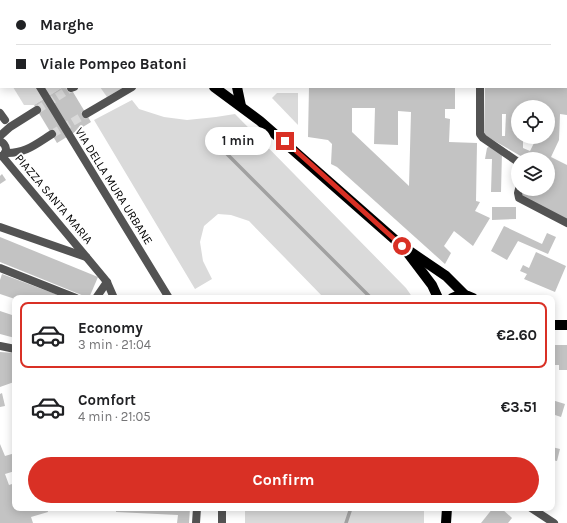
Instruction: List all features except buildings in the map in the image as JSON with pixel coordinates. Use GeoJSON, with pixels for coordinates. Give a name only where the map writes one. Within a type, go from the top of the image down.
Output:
{"type":"FeatureCollection","features":[{"type":"Feature","properties":{"kind":"main road"},"geometry":{"type":"LineString","coordinates":[[215,88],[241,106],[297,152],[402,246],[446,276],[468,295]]}},
{"type":"Feature","properties":{"kind":"main road"},"geometry":{"type":"LineString","coordinates":[[237,88],[241,106]]}},
{"type":"Feature","properties":{"kind":"main road"},"geometry":{"type":"LineString","coordinates":[[402,246],[432,286],[436,295]]}},
{"type":"Feature","properties":{"kind":"main road"},"geometry":{"type":"LineString","coordinates":[[555,325],[567,325]]}},
{"type":"Feature","properties":{"kind":"main road"},"geometry":{"type":"LineString","coordinates":[[446,511],[446,523]]}},
{"type":"Feature","properties":{"kind":"street","name":"VIA DELLA MURA URBANE"},"geometry":{"type":"LineString","coordinates":[[41,88],[167,295]]}},
{"type":"Feature","properties":{"kind":"street"},"geometry":{"type":"LineString","coordinates":[[86,114],[130,88]]}},
{"type":"Feature","properties":{"kind":"street"},"geometry":{"type":"LineString","coordinates":[[480,88],[480,134],[511,157]]}},
{"type":"Feature","properties":{"kind":"street"},"geometry":{"type":"LineString","coordinates":[[0,136],[10,127],[37,110]]}},
{"type":"Feature","properties":{"kind":"street"},"geometry":{"type":"LineString","coordinates":[[0,113],[6,120]]}},
{"type":"Feature","properties":{"kind":"street","name":"PIAZZA SANTA MARIA"},"geometry":{"type":"LineString","coordinates":[[2,155],[26,150],[52,134]]}},
{"type":"Feature","properties":{"kind":"street"},"geometry":{"type":"LineString","coordinates":[[0,141],[5,147],[2,155]]}},
{"type":"Feature","properties":{"kind":"street","name":"PIAZZA SANTA MARIA"},"geometry":{"type":"LineString","coordinates":[[2,155],[96,268],[107,282],[113,295]]}},
{"type":"Feature","properties":{"kind":"street"},"geometry":{"type":"LineString","coordinates":[[518,196],[519,198],[567,223]]}},
{"type":"Feature","properties":{"kind":"street","name":"PIAZZA SANTA MARIA"},"geometry":{"type":"LineString","coordinates":[[0,227],[88,258]]}},
{"type":"Feature","properties":{"kind":"street"},"geometry":{"type":"LineString","coordinates":[[0,268],[68,295]]}},
{"type":"Feature","properties":{"kind":"street"},"geometry":{"type":"LineString","coordinates":[[98,295],[107,282]]}},
{"type":"Feature","properties":{"kind":"street"},"geometry":{"type":"LineString","coordinates":[[0,346],[12,348]]}},
{"type":"Feature","properties":{"kind":"street"},"geometry":{"type":"LineString","coordinates":[[196,523],[197,511]]}},
{"type":"Feature","properties":{"kind":"street"},"geometry":{"type":"LineString","coordinates":[[222,511],[222,523]]}},
{"type":"Feature","properties":{"kind":"street"},"geometry":{"type":"LineString","coordinates":[[536,511],[554,523]]}},
{"type":"Feature","properties":{"kind":"shaded area"},"geometry":{"type":"Polygon","coordinates":[[[14,88],[61,88],[34,105],[24,105],[14,88]]]}},
{"type":"Feature","properties":{"kind":"shaded area"},"geometry":{"type":"Polygon","coordinates":[[[101,88],[122,88],[107,97],[101,88]]]}},
{"type":"Feature","properties":{"kind":"shaded area"},"geometry":{"type":"Polygon","coordinates":[[[277,93],[298,93],[298,125],[272,98],[277,93]]]}},
{"type":"Feature","properties":{"kind":"shaded area"},"geometry":{"type":"Polygon","coordinates":[[[132,100],[139,109],[164,117],[187,120],[235,114],[406,288],[411,295],[321,295],[249,221],[231,215],[218,214],[204,226],[200,242],[203,261],[212,279],[195,289],[94,120],[132,100]]]}},
{"type":"Feature","properties":{"kind":"shaded area"},"geometry":{"type":"Polygon","coordinates":[[[245,511],[424,511],[424,523],[245,523],[245,511]]]}},
{"type":"Feature","properties":{"kind":"waterway"},"geometry":{"type":"LineString","coordinates":[[221,148],[368,295]]}},
{"type":"Feature","properties":{"kind":"waterway"},"geometry":{"type":"LineString","coordinates":[[346,523],[350,511]]}},
{"type":"Feature","properties":{"kind":"tunnel"},"geometry":{"type":"LineString","coordinates":[[37,110],[71,88]]}},
{"type":"Feature","properties":{"kind":"tunnel"},"geometry":{"type":"LineString","coordinates":[[52,134],[86,114]]}},
{"type":"Feature","properties":{"kind":"route"},"geometry":{"type":"LineString","coordinates":[[285,141],[402,246]]}}]}
